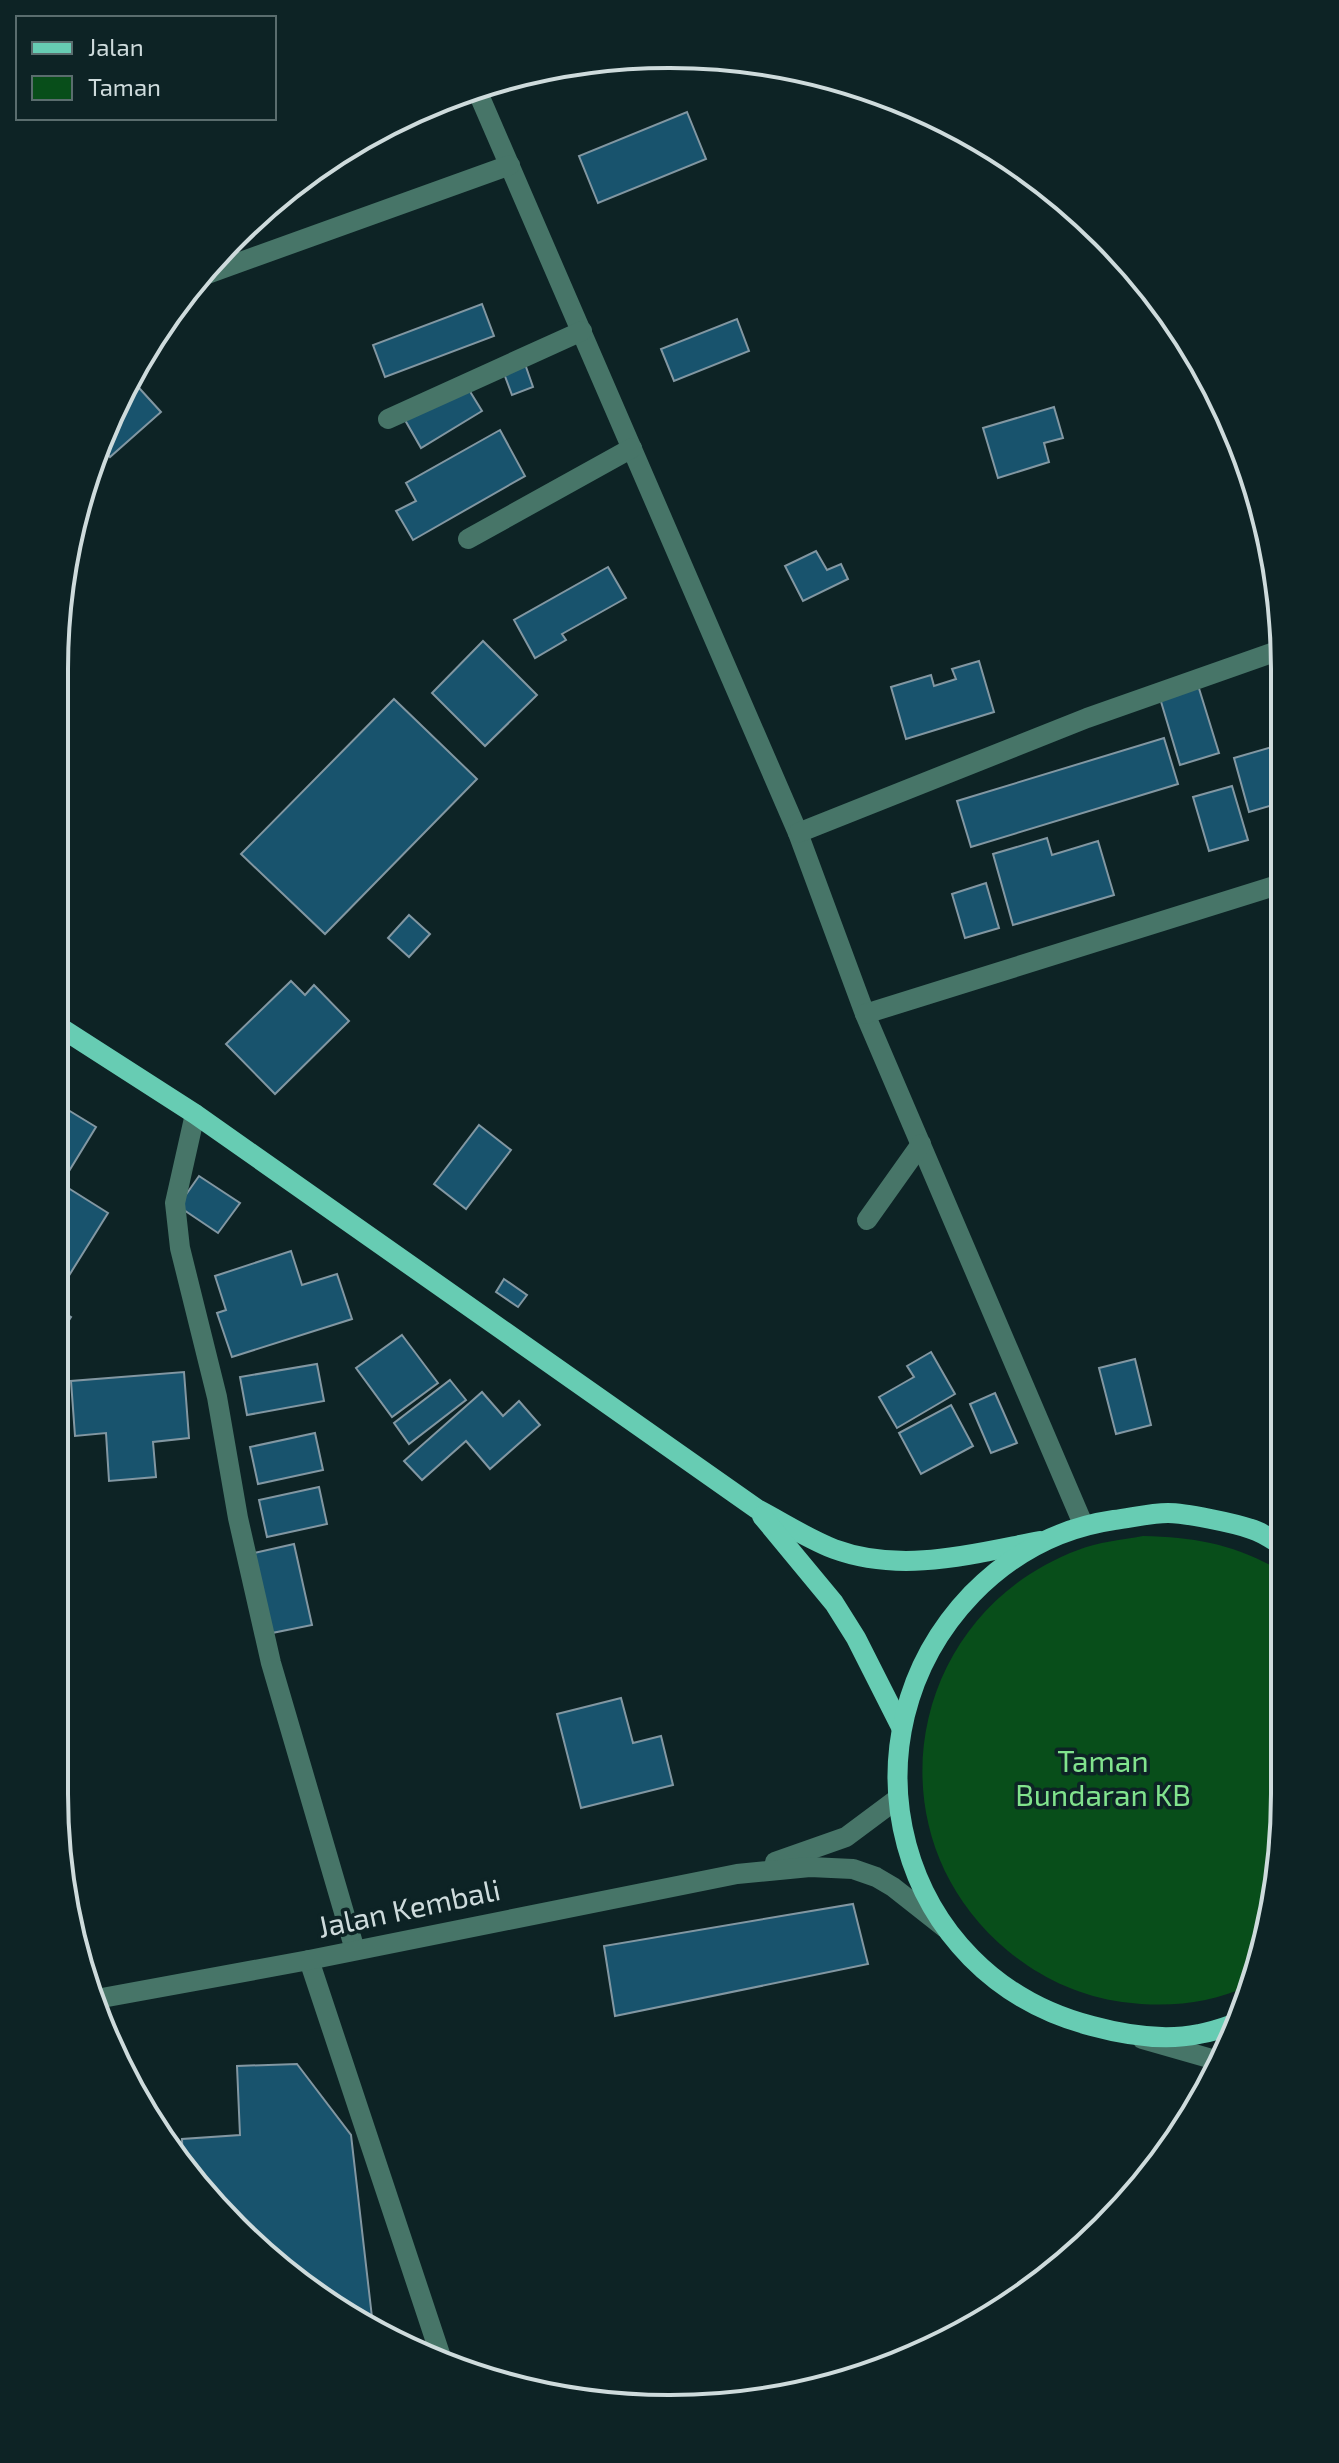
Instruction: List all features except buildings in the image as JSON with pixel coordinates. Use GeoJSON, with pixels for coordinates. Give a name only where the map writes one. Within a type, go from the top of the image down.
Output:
{"type":"FeatureCollection","features":[{"type":"Feature","properties":{"kind":"main road"},"geometry":{"type":"LineString","coordinates":[[68,1032],[195,1114],[757,1509],[835,1549],[888,1560],[936,1561],[1040,1541],[1083,1524],[1168,1513],[1253,1529],[1271,1539]]}},
{"type":"Feature","properties":{"kind":"main road"},"geometry":{"type":"LineString","coordinates":[[757,1509],[841,1615],[901,1727]]}},
{"type":"Feature","properties":{"kind":"main road"},"geometry":{"type":"LineString","coordinates":[[1040,1541],[990,1575],[949,1618],[919,1670],[901,1727],[897,1762],[897,1799],[912,1867],[945,1928],[996,1981],[1058,2018],[1129,2036],[1197,2035],[1224,2027]]}},
{"type":"Feature","properties":{"kind":"street"},"geometry":{"type":"LineString","coordinates":[[481,99],[798,833],[865,1014],[1083,1524]]}},
{"type":"Feature","properties":{"kind":"street"},"geometry":{"type":"LineString","coordinates":[[221,269],[510,165]]}},
{"type":"Feature","properties":{"kind":"street"},"geometry":{"type":"LineString","coordinates":[[388,419],[582,331]]}},
{"type":"Feature","properties":{"kind":"street"},"geometry":{"type":"LineString","coordinates":[[468,539],[632,448]]}},
{"type":"Feature","properties":{"kind":"street"},"geometry":{"type":"LineString","coordinates":[[798,833],[1087,718],[1271,653]]}},
{"type":"Feature","properties":{"kind":"street"},"geometry":{"type":"LineString","coordinates":[[865,1014],[1271,887]]}},
{"type":"Feature","properties":{"kind":"street"},"geometry":{"type":"LineString","coordinates":[[195,1114],[175,1203],[180,1248],[217,1397],[238,1518],[271,1663],[355,1950]]}},
{"type":"Feature","properties":{"kind":"street"},"geometry":{"type":"LineString","coordinates":[[867,1220],[921,1144]]}},
{"type":"Feature","properties":{"kind":"street"},"geometry":{"type":"LineString","coordinates":[[737,1874],[835,1842],[897,1799]]}},
{"type":"Feature","properties":{"kind":"street"},"geometry":{"type":"LineString","coordinates":[[737,1874],[810,1867],[853,1869],[893,1887],[945,1928]]}},
{"type":"Feature","properties":{"kind":"street","name":"Jalan Kembali"},"geometry":{"type":"LineString","coordinates":[[104,1998],[737,1874]]}},
{"type":"Feature","properties":{"kind":"street"},"geometry":{"type":"LineString","coordinates":[[309,1960],[438,2349]]}},
{"type":"Feature","properties":{"kind":"street"},"geometry":{"type":"LineString","coordinates":[[1129,2036],[1210,2058]]}},
{"type":"Feature","properties":{"kind":"green space","name":"Taman Bundaran KB"},"geometry":{"type":"Polygon","coordinates":[[[1143,1536],[1181,1538],[1216,1544],[1271,1566],[1271,1794],[1266,1872],[1251,1949],[1239,1987],[1219,1997],[1156,2005],[1122,2002],[1076,1990],[1047,1977],[1008,1951],[964,1903],[935,1848],[923,1790],[926,1731],[944,1674],[975,1623],[1020,1581],[1078,1550],[1143,1536]]]}}]}
